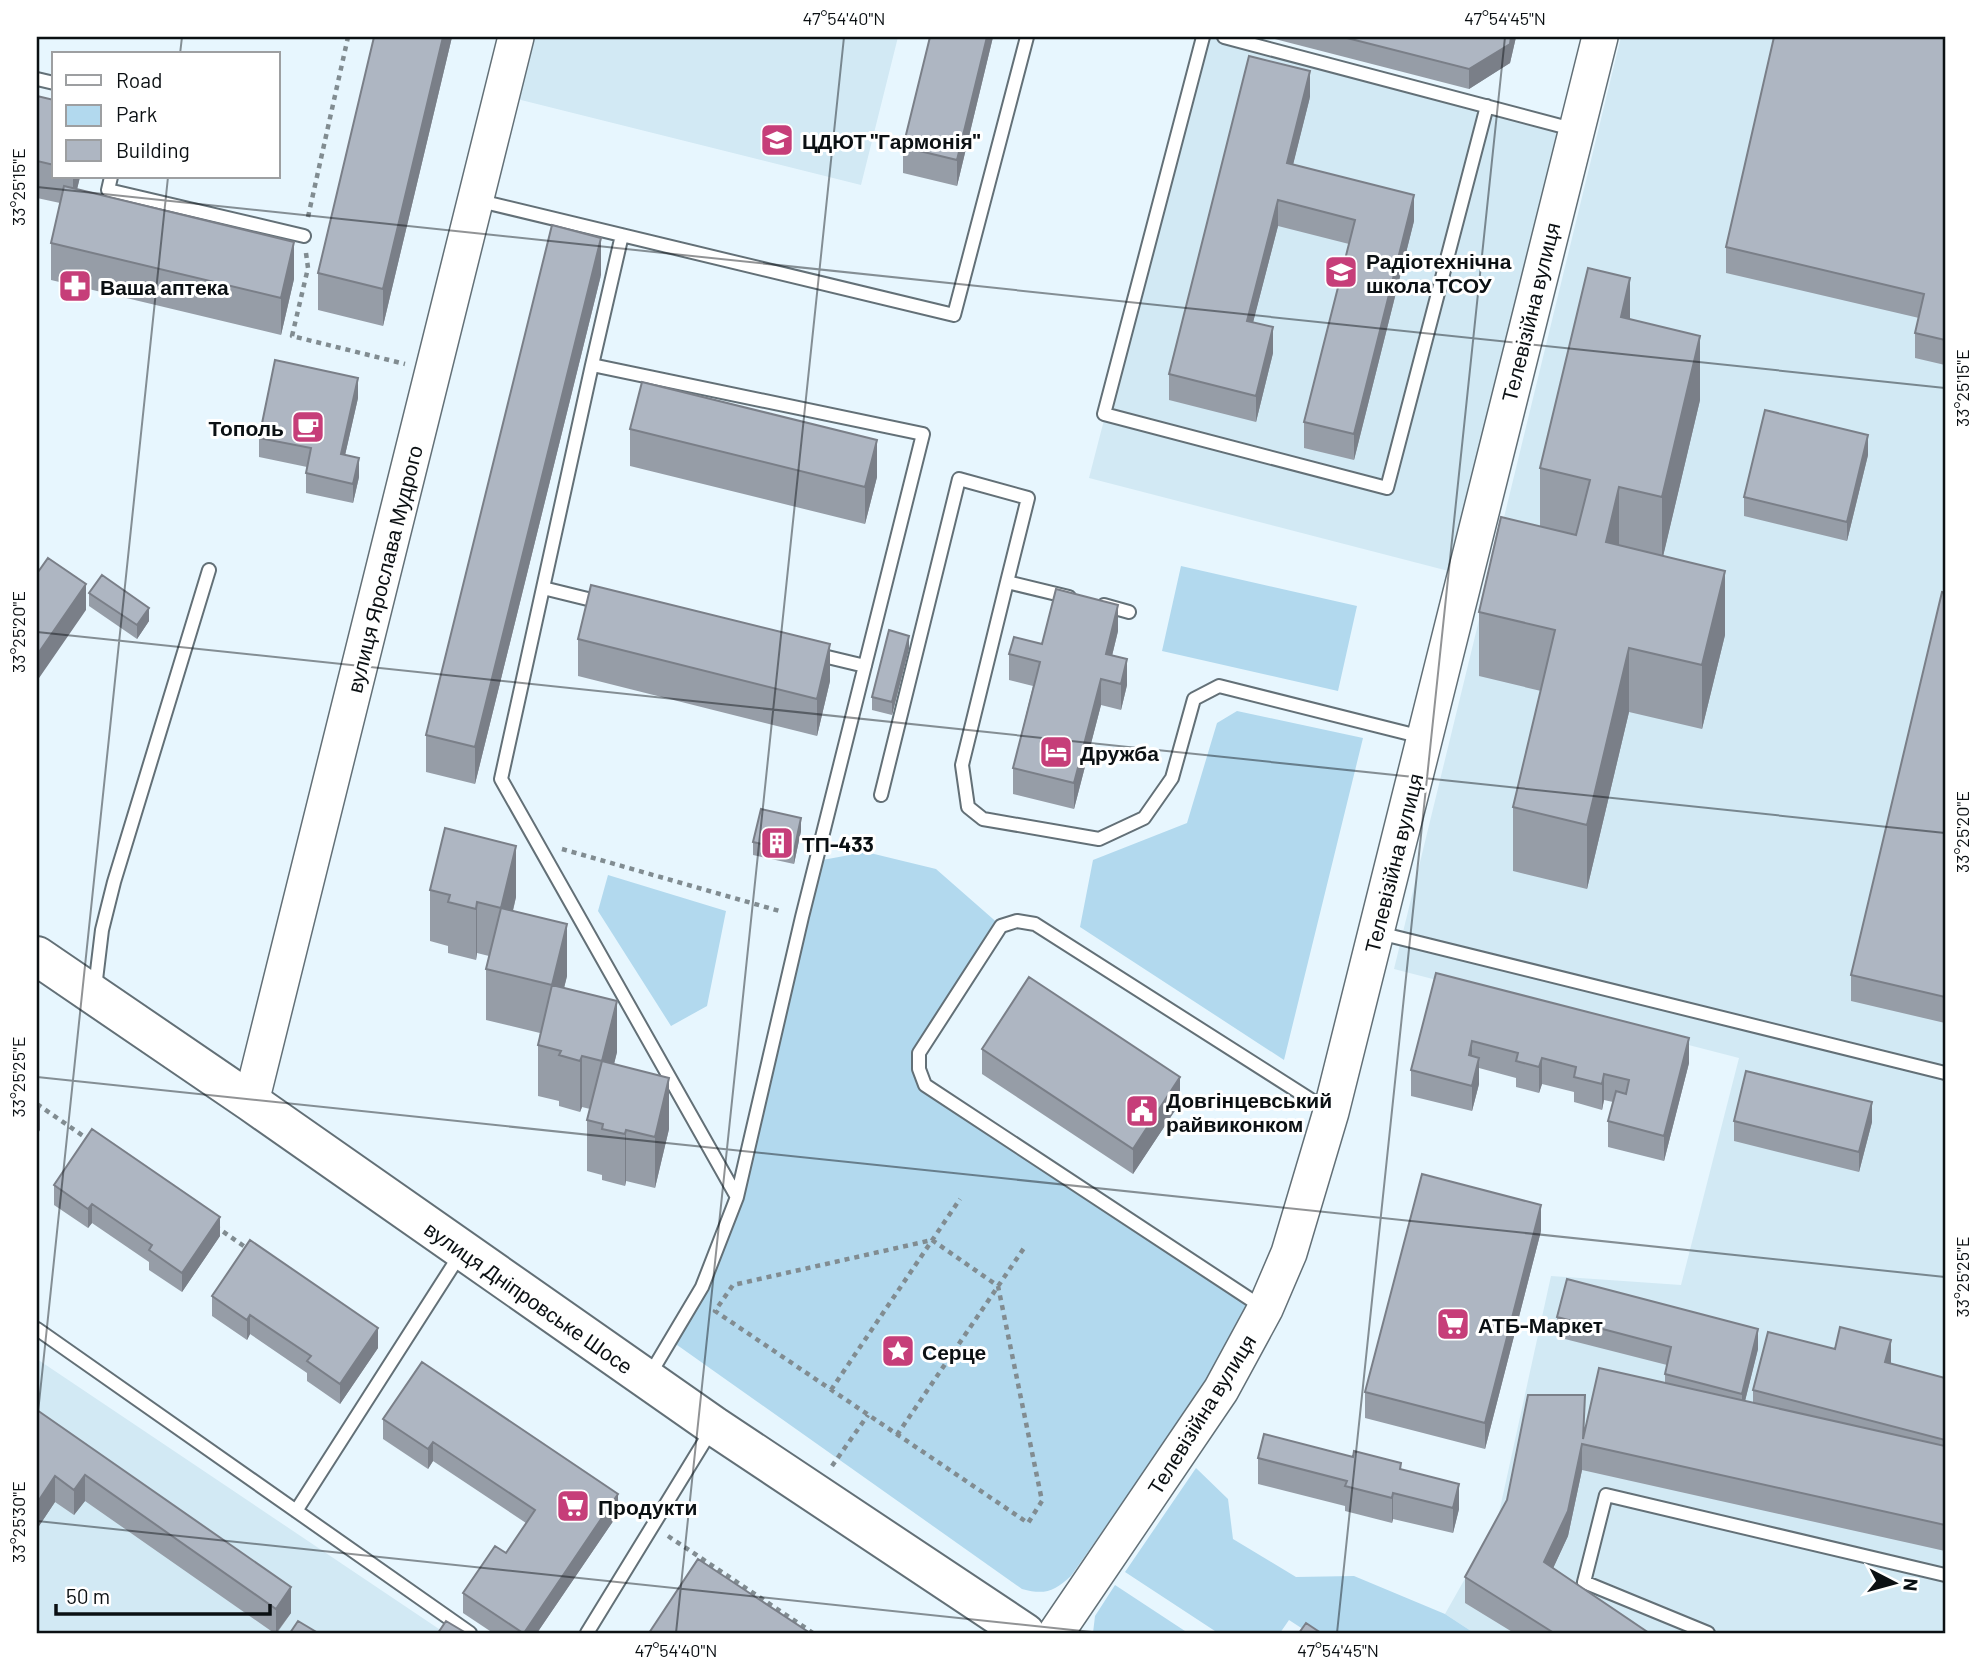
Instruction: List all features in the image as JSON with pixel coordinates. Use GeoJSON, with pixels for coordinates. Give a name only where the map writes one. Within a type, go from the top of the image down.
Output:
{"type":"FeatureCollection","features":[{"type":"Feature","properties":{"kind":"main road","name":"вулиця Дніпровське Шосе"},"geometry":{"type":"LineString","coordinates":[[37,956],[251,1102],[714,1426],[1025,1633]]}},
{"type":"Feature","properties":{"kind":"street","name":"вулиця Ярослава Мудрого"},"geometry":{"type":"LineString","coordinates":[[251,1102],[516,37]]}},
{"type":"Feature","properties":{"kind":"street","name":"Телевізійна вулиця"},"geometry":{"type":"LineString","coordinates":[[1056,1633],[1221,1390],[1265,1309],[1289,1253],[1331,1112],[1600,37]]}},
{"type":"Feature","properties":{"kind":"lane"},"geometry":{"type":"LineString","coordinates":[[476,200],[954,315],[1027,37]]}},
{"type":"Feature","properties":{"kind":"lane"},"geometry":{"type":"LineString","coordinates":[[1203,37],[1104,414],[1387,488],[1488,106]]}},
{"type":"Feature","properties":{"kind":"lane"},"geometry":{"type":"LineString","coordinates":[[1224,37],[1576,130]]}},
{"type":"Feature","properties":{"kind":"lane"},"geometry":{"type":"LineString","coordinates":[[111,178],[108,190],[304,236]]}},
{"type":"Feature","properties":{"kind":"lane"},"geometry":{"type":"LineString","coordinates":[[622,235],[501,779],[737,1197]]}},
{"type":"Feature","properties":{"kind":"lane"},"geometry":{"type":"LineString","coordinates":[[592,365],[923,434],[802,917],[737,1197],[702,1287],[647,1379]]}},
{"type":"Feature","properties":{"kind":"lane"},"geometry":{"type":"LineString","coordinates":[[881,795],[959,479],[1028,498],[962,765],[968,807],[983,820],[1100,839],[1144,818],[1172,778],[1194,699],[1219,686],[1425,738]]}},
{"type":"Feature","properties":{"kind":"lane"},"geometry":{"type":"LineString","coordinates":[[94,995],[102,930],[114,883],[209,570]]}},
{"type":"Feature","properties":{"kind":"lane"},"geometry":{"type":"LineString","coordinates":[[1007,582],[1129,612]]}},
{"type":"Feature","properties":{"kind":"lane"},"geometry":{"type":"LineString","coordinates":[[543,588],[624,607]]}},
{"type":"Feature","properties":{"kind":"lane"},"geometry":{"type":"LineString","coordinates":[[798,650],[865,666]]}},
{"type":"Feature","properties":{"kind":"lane"},"geometry":{"type":"LineString","coordinates":[[1265,1309],[925,1085],[919,1069],[919,1053],[1001,926],[1017,921],[1035,925],[1331,1112]]}},
{"type":"Feature","properties":{"kind":"lane"},"geometry":{"type":"LineString","coordinates":[[1375,932],[1945,1073]]}},
{"type":"Feature","properties":{"kind":"lane"},"geometry":{"type":"LineString","coordinates":[[296,1511],[463,1250]]}},
{"type":"Feature","properties":{"kind":"lane"},"geometry":{"type":"LineString","coordinates":[[37,1329],[470,1633]]}},
{"type":"Feature","properties":{"kind":"lane"},"geometry":{"type":"LineString","coordinates":[[587,1633],[714,1426]]}},
{"type":"Feature","properties":{"kind":"lane"},"geometry":{"type":"LineString","coordinates":[[1708,1633],[1584,1582],[1606,1495],[1945,1575]]}},
{"type":"Feature","properties":{"kind":"path"},"geometry":{"type":"LineString","coordinates":[[348,37],[304,236],[308,268],[292,336],[433,370]]}},
{"type":"Feature","properties":{"kind":"path"},"geometry":{"type":"LineString","coordinates":[[538,842],[802,917]]}},
{"type":"Feature","properties":{"kind":"path"},"geometry":{"type":"LineString","coordinates":[[37,1104],[93,1143]]}},
{"type":"Feature","properties":{"kind":"path"},"geometry":{"type":"LineString","coordinates":[[831,1390],[960,1199]]}},
{"type":"Feature","properties":{"kind":"path"},"geometry":{"type":"LineString","coordinates":[[206,1220],[251,1251]]}},
{"type":"Feature","properties":{"kind":"path"},"geometry":{"type":"LineString","coordinates":[[932,1240],[998,1286],[1042,1501],[1028,1523],[715,1311],[733,1285],[932,1240]]}},
{"type":"Feature","properties":{"kind":"path"},"geometry":{"type":"LineString","coordinates":[[897,1435],[1024,1248]]}},
{"type":"Feature","properties":{"kind":"path"},"geometry":{"type":"LineString","coordinates":[[813,1492],[868,1415]]}},
{"type":"Feature","properties":{"kind":"path"},"geometry":{"type":"LineString","coordinates":[[609,1496],[813,1633]]}},
{"type":"Feature","properties":{"kind":"shaded area","name":"ЦДЮТ \"Гармонія\""},"geometry":{"type":"Polygon","coordinates":[[[515,37],[898,37],[861,185],[501,95],[515,37]]]}},
{"type":"Feature","properties":{"kind":"shaded area","name":"Радіотехнічна школа ТСОУ"},"geometry":{"type":"Polygon","coordinates":[[[1203,37],[1224,37],[1576,130],[1464,575],[1089,478],[1203,37]]]}},
{"type":"Feature","properties":{"kind":"shaded area"},"geometry":{"type":"Polygon","coordinates":[[[1621,37],[1945,37],[1945,1633],[1474,1633],[1445,1614],[1497,1522],[1551,1276],[1681,1285],[1739,1058],[1394,969],[1621,37]]]}},
{"type":"Feature","properties":{"kind":"shaded area"},"geometry":{"type":"Polygon","coordinates":[[[37,1359],[445,1633],[37,1633],[37,1359]]]}},
{"type":"Feature","properties":{"kind":"green space"},"geometry":{"type":"Polygon","coordinates":[[[1181,566],[1357,606],[1338,691],[1162,651],[1181,566]]]}},
{"type":"Feature","properties":{"kind":"green space"},"geometry":{"type":"Polygon","coordinates":[[[1237,711],[1363,738],[1284,1060],[1080,927],[1093,860],[1187,823],[1217,723],[1237,711]]]}},
{"type":"Feature","properties":{"kind":"green space"},"geometry":{"type":"Polygon","coordinates":[[[866,852],[936,869],[1001,926],[919,1053],[925,1085],[1249,1300],[1207,1382],[1071,1576],[1048,1591],[1022,1589],[670,1340],[702,1287],[737,1197],[817,861],[866,852]]]}},
{"type":"Feature","properties":{"kind":"green space"},"geometry":{"type":"Polygon","coordinates":[[[608,875],[726,911],[707,1006],[671,1026],[598,911],[608,875]]]}},
{"type":"Feature","properties":{"kind":"green space"},"geometry":{"type":"Polygon","coordinates":[[[1196,1468],[1228,1499],[1233,1539],[1296,1577],[1354,1576],[1445,1614],[1474,1633],[1309,1633],[1289,1620],[1280,1633],[1218,1633],[1125,1572],[1196,1468]]]}},
{"type":"Feature","properties":{"kind":"green space"},"geometry":{"type":"Polygon","coordinates":[[[1115,1585],[1188,1633],[1093,1633],[1095,1616],[1115,1585]]]}},
{"type":"Feature","properties":{"kind":"building"},"geometry":{"type":"Polygon","coordinates":[[[374,37],[443,37],[383,289],[318,273],[374,37]]]}},
{"type":"Feature","properties":{"kind":"building"},"geometry":{"type":"Polygon","coordinates":[[[930,37],[987,37],[957,160],[903,147],[930,37]]]}},
{"type":"Feature","properties":{"kind":"building"},"geometry":{"type":"Polygon","coordinates":[[[1343,37],[1511,37],[1510,44],[1469,69],[1343,37]]]}},
{"type":"Feature","properties":{"kind":"building"},"geometry":{"type":"Polygon","coordinates":[[[1774,37],[1945,37],[1945,340],[1915,333],[1924,294],[1726,247],[1774,37]]]}},
{"type":"Feature","properties":{"kind":"building"},"geometry":{"type":"Polygon","coordinates":[[[1249,56],[1310,71],[1287,163],[1414,195],[1354,434],[1304,422],[1355,220],[1278,200],[1247,321],[1273,327],[1256,396],[1169,374],[1249,56]]]}},
{"type":"Feature","properties":{"kind":"building"},"geometry":{"type":"Polygon","coordinates":[[[37,96],[52,100],[52,165],[37,161],[37,96]]]}},
{"type":"Feature","properties":{"kind":"building"},"geometry":{"type":"Polygon","coordinates":[[[64,186],[294,242],[281,298],[51,243],[64,186]]]}},
{"type":"Feature","properties":{"kind":"building"},"geometry":{"type":"Polygon","coordinates":[[[552,225],[601,238],[475,747],[426,735],[552,225]]]}},
{"type":"Feature","properties":{"kind":"building"},"geometry":{"type":"Polygon","coordinates":[[[1588,268],[1630,278],[1621,317],[1700,336],[1662,497],[1619,487],[1606,542],[1725,571],[1702,665],[1629,648],[1587,825],[1513,807],[1555,630],[1479,612],[1501,517],[1576,535],[1590,480],[1540,468],[1588,268]]]}},
{"type":"Feature","properties":{"kind":"building","name":"Тополь"},"geometry":{"type":"Polygon","coordinates":[[[275,360],[358,378],[341,454],[359,458],[353,484],[306,473],[311,448],[259,438],[275,360]]]}},
{"type":"Feature","properties":{"kind":"building"},"geometry":{"type":"Polygon","coordinates":[[[642,382],[877,440],[865,487],[630,429],[642,382]]]}},
{"type":"Feature","properties":{"kind":"building"},"geometry":{"type":"Polygon","coordinates":[[[1765,410],[1868,435],[1847,522],[1744,497],[1765,410]]]}},
{"type":"Feature","properties":{"kind":"building"},"geometry":{"type":"Polygon","coordinates":[[[48,558],[86,584],[37,655],[37,571],[48,558]]]}},
{"type":"Feature","properties":{"kind":"building"},"geometry":{"type":"Polygon","coordinates":[[[102,575],[149,608],[137,625],[89,593],[102,575]]]}},
{"type":"Feature","properties":{"kind":"building"},"geometry":{"type":"Polygon","coordinates":[[[591,585],[830,644],[817,699],[578,639],[591,585]]]}},
{"type":"Feature","properties":{"kind":"building","name":"Дружба"},"geometry":{"type":"Polygon","coordinates":[[[1056,589],[1118,605],[1106,654],[1127,659],[1121,684],[1101,679],[1074,783],[1013,768],[1040,662],[1009,654],[1014,637],[1042,644],[1056,589]]]}},
{"type":"Feature","properties":{"kind":"building"},"geometry":{"type":"Polygon","coordinates":[[[1942,592],[1945,593],[1945,997],[1851,975],[1942,592]]]}},
{"type":"Feature","properties":{"kind":"building"},"geometry":{"type":"Polygon","coordinates":[[[889,630],[909,636],[892,702],[872,697],[889,630]]]}},
{"type":"Feature","properties":{"kind":"building"},"geometry":{"type":"Polygon","coordinates":[[[761,809],[801,818],[794,851],[753,842],[761,809]]]}},
{"type":"Feature","properties":{"kind":"building"},"geometry":{"type":"Polygon","coordinates":[[[445,828],[516,846],[501,908],[477,902],[476,909],[448,902],[450,895],[430,890],[445,828]]]}},
{"type":"Feature","properties":{"kind":"building"},"geometry":{"type":"Polygon","coordinates":[[[501,908],[567,924],[552,985],[486,969],[501,908]]]}},
{"type":"Feature","properties":{"kind":"building"},"geometry":{"type":"Polygon","coordinates":[[[1436,973],[1689,1038],[1664,1136],[1608,1121],[1616,1091],[1626,1094],[1629,1080],[1604,1074],[1602,1084],[1574,1077],[1576,1067],[1542,1058],[1539,1067],[1516,1061],[1518,1053],[1472,1041],[1469,1055],[1479,1058],[1472,1086],[1411,1070],[1436,973]]]}},
{"type":"Feature","properties":{"kind":"building"},"geometry":{"type":"Polygon","coordinates":[[[1029,977],[1180,1077],[1133,1149],[982,1049],[1029,977]]]}},
{"type":"Feature","properties":{"kind":"building"},"geometry":{"type":"Polygon","coordinates":[[[552,985],[617,1001],[602,1061],[582,1056],[580,1061],[559,1055],[561,1051],[538,1045],[552,985]]]}},
{"type":"Feature","properties":{"kind":"building"},"geometry":{"type":"Polygon","coordinates":[[[602,1061],[669,1078],[655,1137],[626,1130],[625,1134],[602,1129],[603,1124],[587,1120],[602,1061]]]}},
{"type":"Feature","properties":{"kind":"building"},"geometry":{"type":"Polygon","coordinates":[[[1746,1071],[1872,1102],[1859,1152],[1734,1121],[1746,1071]]]}},
{"type":"Feature","properties":{"kind":"building"},"geometry":{"type":"Polygon","coordinates":[[[92,1129],[220,1217],[182,1273],[149,1250],[152,1245],[92,1204],[88,1209],[54,1185],[92,1129]]]}},
{"type":"Feature","properties":{"kind":"building","name":"АТБ-Маркет"},"geometry":{"type":"Polygon","coordinates":[[[1422,1174],[1541,1205],[1485,1423],[1365,1392],[1422,1174]]]}},
{"type":"Feature","properties":{"kind":"building"},"geometry":{"type":"Polygon","coordinates":[[[250,1240],[378,1328],[340,1384],[307,1361],[311,1356],[250,1315],[247,1320],[212,1296],[250,1240]]]}},
{"type":"Feature","properties":{"kind":"building"},"geometry":{"type":"Polygon","coordinates":[[[1567,1279],[1758,1329],[1742,1394],[1665,1374],[1671,1347],[1557,1317],[1567,1279]]]}},
{"type":"Feature","properties":{"kind":"building"},"geometry":{"type":"Polygon","coordinates":[[[1840,1327],[1891,1340],[1885,1362],[1945,1378],[1945,1440],[1753,1390],[1768,1332],[1835,1349],[1840,1327]]]}},
{"type":"Feature","properties":{"kind":"building"},"geometry":{"type":"Polygon","coordinates":[[[422,1362],[618,1494],[524,1633],[463,1593],[495,1546],[506,1553],[535,1510],[433,1442],[428,1449],[383,1419],[422,1362]]]}},
{"type":"Feature","properties":{"kind":"building"},"geometry":{"type":"Polygon","coordinates":[[[1599,1368],[1945,1446],[1945,1525],[1582,1444],[1568,1511],[1544,1562],[1649,1633],[1554,1633],[1465,1577],[1507,1500],[1528,1395],[1585,1395],[1583,1439],[1599,1368]]]}},
{"type":"Feature","properties":{"kind":"building"},"geometry":{"type":"Polygon","coordinates":[[[37,1410],[291,1587],[276,1609],[85,1475],[74,1490],[55,1476],[37,1503],[37,1410]]]}},
{"type":"Feature","properties":{"kind":"building"},"geometry":{"type":"Polygon","coordinates":[[[1264,1434],[1353,1457],[1354,1451],[1401,1463],[1400,1469],[1459,1484],[1453,1508],[1393,1493],[1392,1498],[1345,1486],[1347,1481],[1258,1458],[1264,1434]]]}},
{"type":"Feature","properties":{"kind":"building"},"geometry":{"type":"Polygon","coordinates":[[[698,1559],[810,1633],[649,1633],[698,1559]]]}},
{"type":"Feature","properties":{"kind":"building"},"geometry":{"type":"Polygon","coordinates":[[[298,1621],[318,1633],[290,1633],[298,1621]]]}},
{"type":"Feature","properties":{"kind":"building"},"geometry":{"type":"Polygon","coordinates":[[[446,1621],[466,1633],[438,1633],[446,1621]]]}},
{"type":"Feature","properties":{"kind":"building"},"geometry":{"type":"Polygon","coordinates":[[[1306,1623],[1321,1633],[1299,1633],[1306,1623]]]}},
{"type":"Feature","properties":{"kind":"place","name":"ЦДЮТ \"Гармонія\""},"geometry":{"type":"Point","coordinates":[777,140]}},
{"type":"Feature","properties":{"kind":"place","name":"Радіотехнічна школа ТСОУ"},"geometry":{"type":"Point","coordinates":[1341,272]}},
{"type":"Feature","properties":{"kind":"place","name":"Ваша аптека"},"geometry":{"type":"Point","coordinates":[75,286]}},
{"type":"Feature","properties":{"kind":"place","name":"Тополь"},"geometry":{"type":"Point","coordinates":[308,427]}},
{"type":"Feature","properties":{"kind":"place","name":"Дружба"},"geometry":{"type":"Point","coordinates":[1056,752]}},
{"type":"Feature","properties":{"kind":"place","name":"ТП-433"},"geometry":{"type":"Point","coordinates":[777,843]}},
{"type":"Feature","properties":{"kind":"place","name":"Довгінцевський райвиконком"},"geometry":{"type":"Point","coordinates":[1142,1111]}},
{"type":"Feature","properties":{"kind":"place","name":"АТБ-Маркет"},"geometry":{"type":"Point","coordinates":[1453,1324]}},
{"type":"Feature","properties":{"kind":"place","name":"Серце"},"geometry":{"type":"Point","coordinates":[898,1351]}},
{"type":"Feature","properties":{"kind":"place","name":"Продукти"},"geometry":{"type":"Point","coordinates":[573,1506]}}]}
